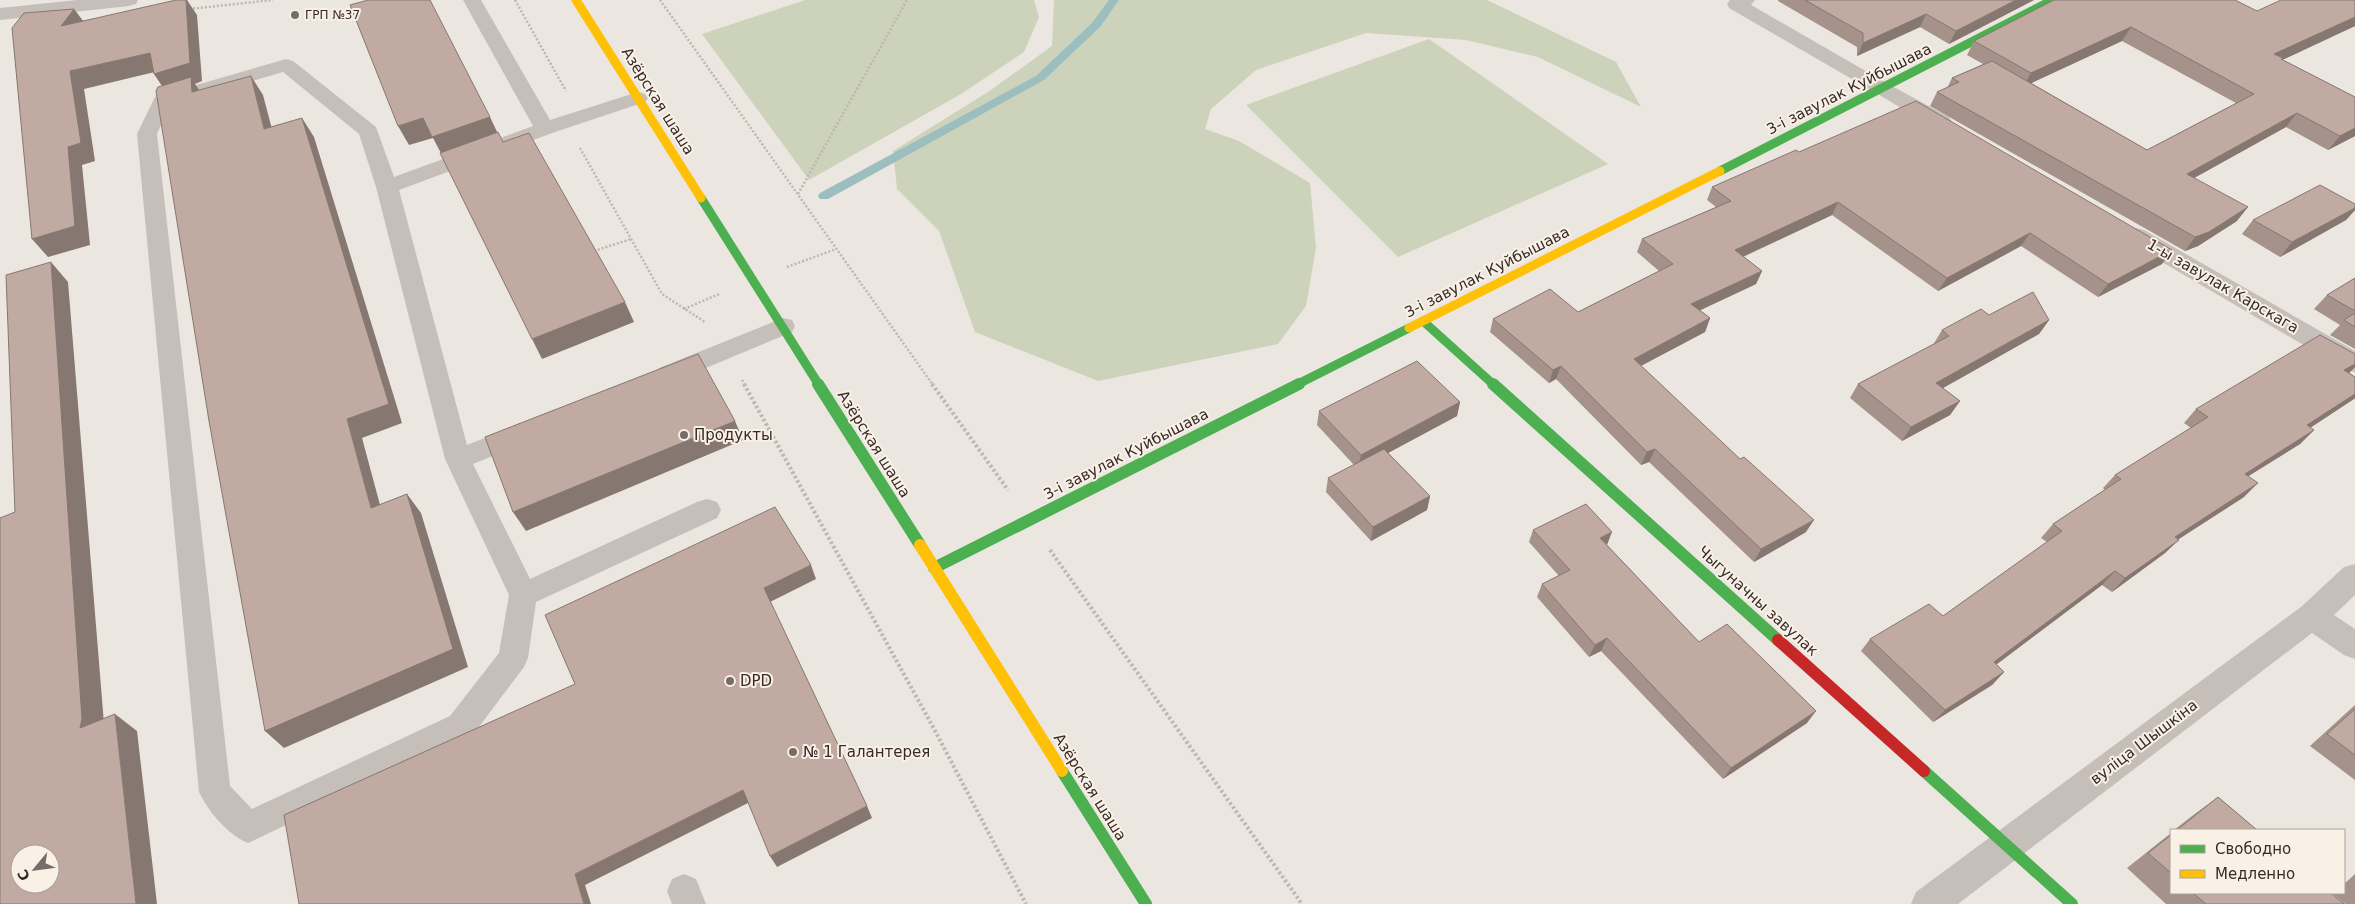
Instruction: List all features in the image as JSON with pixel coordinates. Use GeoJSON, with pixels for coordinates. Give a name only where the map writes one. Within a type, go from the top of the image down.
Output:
{"type":"FeatureCollection","features":[{"type":"Feature","properties":{"kind":"street","name":"Азёрская шаша"},"geometry":{"type":"LineString","coordinates":[[576,0],[1146,904]]}},
{"type":"Feature","properties":{"kind":"street","name":"3-і завулак Куйбышава"},"geometry":{"type":"LineString","coordinates":[[934,568],[1883,88],[2053,0]]}},
{"type":"Feature","properties":{"kind":"street"},"geometry":{"type":"LineString","coordinates":[[1883,88],[1960,134]]}},
{"type":"Feature","properties":{"kind":"street","name":"1-ы завулак Карскага"},"geometry":{"type":"LineString","coordinates":[[2115,223],[2355,363]]}},
{"type":"Feature","properties":{"kind":"street","name":"Чыгуначны завулак"},"geometry":{"type":"LineString","coordinates":[[1423,321],[2072,904]]}},
{"type":"Feature","properties":{"kind":"street","name":"вуліца Шышкіна"},"geometry":{"type":"LineString","coordinates":[[1929,904],[2312,616],[2355,576]]}},
{"type":"Feature","properties":{"kind":"street"},"geometry":{"type":"LineString","coordinates":[[2312,616],[2355,646]]}},
{"type":"Feature","properties":{"kind":"lane"},"geometry":{"type":"LineString","coordinates":[[0,14],[129,0]]}},
{"type":"Feature","properties":{"kind":"lane"},"geometry":{"type":"LineString","coordinates":[[472,0],[545,129]]}},
{"type":"Feature","properties":{"kind":"lane"},"geometry":{"type":"LineString","coordinates":[[1746,0],[1736,4],[1883,88]]}},
{"type":"Feature","properties":{"kind":"lane"},"geometry":{"type":"LineString","coordinates":[[286,65],[369,131],[387,187],[458,459],[523,595],[513,658],[461,726],[248,826],[215,792],[147,134],[162,101],[286,65]]}},
{"type":"Feature","properties":{"kind":"lane"},"geometry":{"type":"LineString","coordinates":[[387,187],[545,129],[638,98]]}},
{"type":"Feature","properties":{"kind":"lane"},"geometry":{"type":"LineString","coordinates":[[646,383],[783,326]]}},
{"type":"Feature","properties":{"kind":"lane"},"geometry":{"type":"LineString","coordinates":[[458,459],[538,427]]}},
{"type":"Feature","properties":{"kind":"lane"},"geometry":{"type":"LineString","coordinates":[[523,595],[707,510]]}},
{"type":"Feature","properties":{"kind":"path"},"geometry":{"type":"LineString","coordinates":[[186,10],[273,0]]}},
{"type":"Feature","properties":{"kind":"path"},"geometry":{"type":"LineString","coordinates":[[515,0],[581,117],[587,136],[580,148],[662,294],[706,323],[726,350],[933,727],[1026,904]]}},
{"type":"Feature","properties":{"kind":"path"},"geometry":{"type":"LineString","coordinates":[[660,0],[1302,904]]}},
{"type":"Feature","properties":{"kind":"path"},"geometry":{"type":"LineString","coordinates":[[798,194],[907,0]]}},
{"type":"Feature","properties":{"kind":"path"},"geometry":{"type":"LineString","coordinates":[[594,251],[632,238]]}},
{"type":"Feature","properties":{"kind":"green space"},"geometry":{"type":"Polygon","coordinates":[[[805,0],[1034,0],[1039,17],[1024,52],[961,94],[809,180],[702,34],[805,0]]]}},
{"type":"Feature","properties":{"kind":"green space"},"geometry":{"type":"Polygon","coordinates":[[[1054,0],[1487,0],[1616,62],[1641,107],[1538,57],[1466,40],[1366,33],[1256,70],[1211,109],[1205,129],[1239,141],[1310,183],[1316,248],[1306,306],[1278,344],[1098,381],[975,332],[939,231],[897,189],[893,151],[988,92],[1052,46],[1054,0]]]}},
{"type":"Feature","properties":{"kind":"green space"},"geometry":{"type":"Polygon","coordinates":[[[1429,39],[1608,164],[1398,257],[1246,105],[1429,39]]]}},
{"type":"Feature","properties":{"kind":"building"},"geometry":{"type":"Polygon","coordinates":[[[176,0],[186,0],[190,63],[154,74],[150,53],[70,71],[81,143],[68,147],[75,226],[32,239],[12,28],[24,13],[74,9],[61,26],[176,0]]]}},
{"type":"Feature","properties":{"kind":"building"},"geometry":{"type":"Polygon","coordinates":[[[368,0],[430,0],[490,117],[432,137],[423,118],[398,126],[350,5],[368,0]]]}},
{"type":"Feature","properties":{"kind":"building"},"geometry":{"type":"Polygon","coordinates":[[[1805,0],[2016,0],[1956,31],[1926,14],[1863,43],[1863,33],[1805,0]]]}},
{"type":"Feature","properties":{"kind":"building"},"geometry":{"type":"Polygon","coordinates":[[[2054,0],[2235,0],[2257,11],[2281,0],[2355,0],[2355,17],[2274,54],[2355,97],[2355,128],[2340,136],[2297,113],[2187,174],[2248,207],[2209,232],[2195,237],[1937,92],[1959,82],[1952,78],[1992,61],[2147,150],[2254,94],[2131,27],[2031,73],[1974,41],[2054,0]]]}},
{"type":"Feature","properties":{"kind":"building"},"geometry":{"type":"Polygon","coordinates":[[[251,76],[264,129],[302,118],[389,404],[347,419],[371,508],[407,494],[453,649],[265,731],[209,421],[156,91],[158,87],[191,77],[192,92],[251,76]]]}},
{"type":"Feature","properties":{"kind":"building"},"geometry":{"type":"Polygon","coordinates":[[[1916,101],[2172,250],[2108,284],[2030,233],[1947,278],[1838,202],[1735,250],[1762,271],[1691,304],[1710,318],[1634,359],[1740,459],[1744,457],[1814,520],[1761,549],[1655,449],[1647,452],[1561,366],[1553,370],[1493,319],[1550,289],[1578,312],[1673,264],[1642,239],[1731,201],[1712,187],[1796,150],[1799,152],[1916,101]]]}},
{"type":"Feature","properties":{"kind":"building"},"geometry":{"type":"Polygon","coordinates":[[[498,132],[503,142],[529,133],[625,302],[532,339],[440,153],[498,132]]]}},
{"type":"Feature","properties":{"kind":"building"},"geometry":{"type":"Polygon","coordinates":[[[2320,185],[2355,204],[2355,208],[2292,242],[2253,220],[2320,185]]]}},
{"type":"Feature","properties":{"kind":"building"},"geometry":{"type":"Polygon","coordinates":[[[51,262],[82,719],[80,728],[115,714],[136,904],[0,904],[0,518],[15,512],[6,275],[51,262]]]}},
{"type":"Feature","properties":{"kind":"building"},"geometry":{"type":"Polygon","coordinates":[[[2355,278],[2355,311],[2327,295],[2355,278]]]}},
{"type":"Feature","properties":{"kind":"building"},"geometry":{"type":"Polygon","coordinates":[[[2033,292],[2049,320],[1936,383],[1960,401],[1911,427],[1858,384],[1949,336],[1942,330],[1981,309],[1989,315],[2033,292]]]}},
{"type":"Feature","properties":{"kind":"building"},"geometry":{"type":"Polygon","coordinates":[[[2355,313],[2355,327],[2344,320],[2355,313]]]}},
{"type":"Feature","properties":{"kind":"building"},"geometry":{"type":"Polygon","coordinates":[[[2320,335],[2355,354],[2355,364],[2344,370],[2355,377],[2355,394],[2307,425],[2314,430],[2245,474],[2258,483],[2175,537],[2179,540],[2125,578],[2115,571],[1994,662],[2004,672],[1945,710],[1870,639],[1929,604],[1943,616],[2062,531],[2053,524],[2121,479],[2115,475],[2208,417],[2196,409],[2320,335]]]}},
{"type":"Feature","properties":{"kind":"building"},"geometry":{"type":"Polygon","coordinates":[[[698,354],[735,421],[513,512],[485,437],[698,354]]]}},
{"type":"Feature","properties":{"kind":"building"},"geometry":{"type":"Polygon","coordinates":[[[1417,361],[1460,402],[1361,455],[1319,411],[1417,361]]]}},
{"type":"Feature","properties":{"kind":"building"},"geometry":{"type":"Polygon","coordinates":[[[1384,449],[1430,496],[1373,527],[1328,478],[1384,449]]]}},
{"type":"Feature","properties":{"kind":"building"},"geometry":{"type":"Polygon","coordinates":[[[1586,504],[1612,532],[1600,538],[1699,642],[1727,624],[1816,711],[1731,768],[1607,638],[1595,645],[1542,584],[1570,570],[1533,530],[1586,504]]]}},
{"type":"Feature","properties":{"kind":"building"},"geometry":{"type":"Polygon","coordinates":[[[775,507],[811,565],[764,588],[867,806],[770,856],[743,790],[575,874],[584,904],[299,904],[284,815],[575,684],[545,615],[775,507]]]}},
{"type":"Feature","properties":{"kind":"building"},"geometry":{"type":"Polygon","coordinates":[[[2355,709],[2355,755],[2327,734],[2355,709]]]}},
{"type":"Feature","properties":{"kind":"building"},"geometry":{"type":"Polygon","coordinates":[[[2218,797],[2256,829],[2178,829],[2218,797]]]}},
{"type":"Feature","properties":{"kind":"building"},"geometry":{"type":"Polygon","coordinates":[[[2170,836],[2170,872],[2148,853],[2170,836]]]}},
{"type":"Feature","properties":{"kind":"building"},"geometry":{"type":"Polygon","coordinates":[[[2194,894],[2332,894],[2344,904],[2206,904],[2194,894]]]}},
{"type":"Feature","properties":{"kind":"waterway"},"geometry":{"type":"LineString","coordinates":[[824,196],[1040,78],[1096,25],[1114,0]]}},
{"type":"Feature","properties":{"kind":"traffic: fast"},"geometry":{"type":"LineString","coordinates":[[1720,171],[2053,0]]}},
{"type":"Feature","properties":{"kind":"traffic: fast"},"geometry":{"type":"LineString","coordinates":[[701,198],[920,545]]}},
{"type":"Feature","properties":{"kind":"traffic: fast"},"geometry":{"type":"LineString","coordinates":[[1423,321],[1778,640]]}},
{"type":"Feature","properties":{"kind":"traffic: fast"},"geometry":{"type":"LineString","coordinates":[[934,568],[1409,328]]}},
{"type":"Feature","properties":{"kind":"traffic: fast"},"geometry":{"type":"LineString","coordinates":[[1062,771],[1146,904]]}},
{"type":"Feature","properties":{"kind":"traffic: fast"},"geometry":{"type":"LineString","coordinates":[[1924,771],[2072,904]]}},
{"type":"Feature","properties":{"kind":"traffic: slow"},"geometry":{"type":"LineString","coordinates":[[576,0],[701,198]]}},
{"type":"Feature","properties":{"kind":"traffic: slow"},"geometry":{"type":"LineString","coordinates":[[1409,328],[1720,171]]}},
{"type":"Feature","properties":{"kind":"traffic: slow"},"geometry":{"type":"LineString","coordinates":[[920,545],[1062,771]]}},
{"type":"Feature","properties":{"kind":"traffic: jam"},"geometry":{"type":"LineString","coordinates":[[1778,640],[1924,771]]}},
{"type":"Feature","properties":{"kind":"place","name":"ГРП №37"},"geometry":{"type":"Point","coordinates":[295,15]}},
{"type":"Feature","properties":{"kind":"place","name":"Продукты"},"geometry":{"type":"Point","coordinates":[684,435]}},
{"type":"Feature","properties":{"kind":"place","name":"DPD"},"geometry":{"type":"Point","coordinates":[730,681]}},
{"type":"Feature","properties":{"kind":"place","name":"№ 1 Галантерея"},"geometry":{"type":"Point","coordinates":[793,752]}}]}
